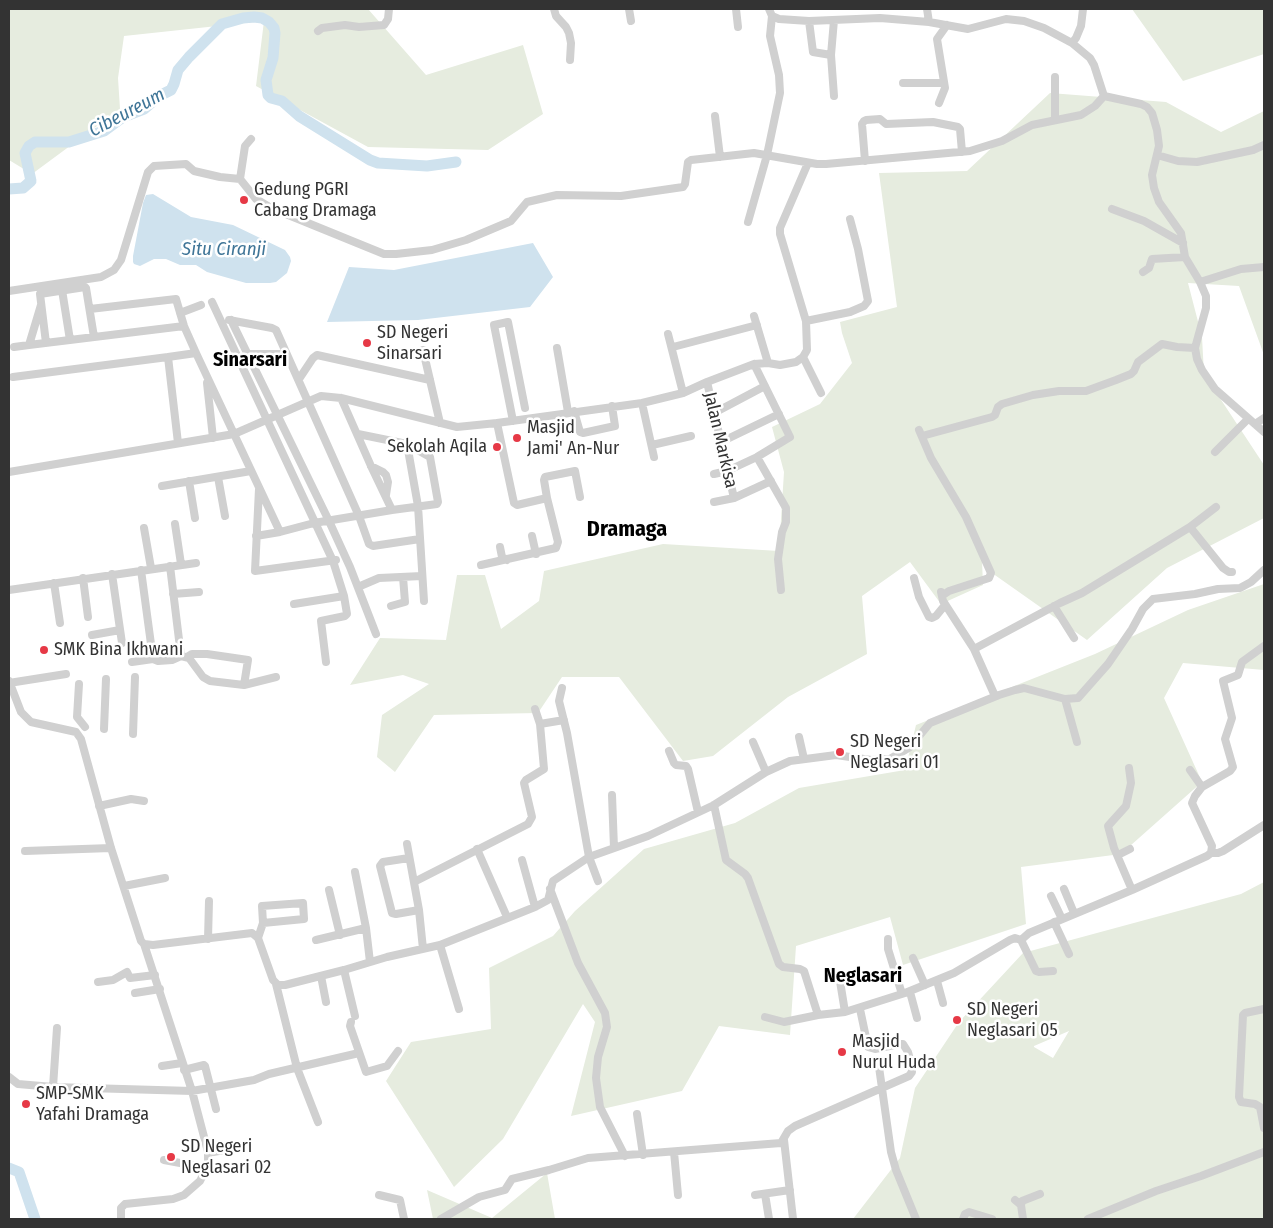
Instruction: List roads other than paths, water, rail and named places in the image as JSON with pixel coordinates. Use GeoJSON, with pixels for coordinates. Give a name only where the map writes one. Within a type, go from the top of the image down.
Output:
{"type":"FeatureCollection","features":[{"type":"Feature","properties":{"kind":"street"},"geometry":{"type":"LineString","coordinates":[[318,31],[322,28],[345,25],[359,27],[384,25],[388,19],[389,9]]}},
{"type":"Feature","properties":{"kind":"street"},"geometry":{"type":"LineString","coordinates":[[554,9],[556,16],[569,33],[571,43],[570,60]]}},
{"type":"Feature","properties":{"kind":"street"},"geometry":{"type":"LineString","coordinates":[[629,9],[631,21]]}},
{"type":"Feature","properties":{"kind":"street"},"geometry":{"type":"LineString","coordinates":[[736,9],[738,28]]}},
{"type":"Feature","properties":{"kind":"street"},"geometry":{"type":"LineString","coordinates":[[927,9],[929,22]]}},
{"type":"Feature","properties":{"kind":"street"},"geometry":{"type":"LineString","coordinates":[[1072,43],[1081,26],[1083,9]]}},
{"type":"Feature","properties":{"kind":"street"},"geometry":{"type":"LineString","coordinates":[[770,12],[779,19],[809,21],[873,18],[975,28],[1006,19],[1017,19],[1038,25],[1072,43],[1092,60],[1104,96]]}},
{"type":"Feature","properties":{"kind":"street"},"geometry":{"type":"LineString","coordinates":[[748,222],[767,155],[780,93],[779,75],[770,36],[770,12]]}},
{"type":"Feature","properties":{"kind":"street"},"geometry":{"type":"LineString","coordinates":[[834,20],[831,55],[834,96]]}},
{"type":"Feature","properties":{"kind":"street"},"geometry":{"type":"LineString","coordinates":[[809,21],[813,52],[831,55]]}},
{"type":"Feature","properties":{"kind":"street"},"geometry":{"type":"LineString","coordinates":[[940,103],[944,92],[944,83],[937,39],[947,25]]}},
{"type":"Feature","properties":{"kind":"street"},"geometry":{"type":"LineString","coordinates":[[1054,119],[1055,77]]}},
{"type":"Feature","properties":{"kind":"street"},"geometry":{"type":"LineString","coordinates":[[903,83],[944,83]]}},
{"type":"Feature","properties":{"kind":"street"},"geometry":{"type":"LineString","coordinates":[[251,139],[245,146],[240,179],[256,199],[271,208],[388,254],[432,250],[466,240],[511,221],[527,202],[556,195],[621,196],[683,187],[689,161],[754,153],[826,164],[962,152],[993,145],[1026,126],[1081,114],[1094,106],[1104,96]]}},
{"type":"Feature","properties":{"kind":"street"},"geometry":{"type":"LineString","coordinates":[[1104,96],[1139,104],[1149,109],[1158,136],[1159,146],[1152,175],[1154,188],[1159,202],[1181,233],[1185,257],[1200,282],[1207,303],[1195,348],[1199,364],[1209,381],[1264,432]]}},
{"type":"Feature","properties":{"kind":"street"},"geometry":{"type":"LineString","coordinates":[[715,116],[720,157]]}},
{"type":"Feature","properties":{"kind":"street"},"geometry":{"type":"LineString","coordinates":[[865,161],[862,124],[866,120],[880,119],[886,124],[933,122],[958,127],[960,129],[962,152]]}},
{"type":"Feature","properties":{"kind":"street"},"geometry":{"type":"LineString","coordinates":[[1157,154],[1178,161],[1197,162],[1253,150],[1264,145]]}},
{"type":"Feature","properties":{"kind":"street"},"geometry":{"type":"LineString","coordinates":[[9,472],[234,434],[321,396],[341,398],[457,427],[642,403],[683,392],[754,364],[768,362],[776,365],[786,365],[796,362],[803,358],[808,344],[806,321],[780,234],[782,223],[808,162]]}},
{"type":"Feature","properties":{"kind":"street"},"geometry":{"type":"LineString","coordinates":[[9,291],[101,277],[114,270],[121,260],[148,172],[154,166],[186,164],[196,172],[220,178],[240,179]]}},
{"type":"Feature","properties":{"kind":"street"},"geometry":{"type":"LineString","coordinates":[[1112,209],[1144,221],[1183,243]]}},
{"type":"Feature","properties":{"kind":"street"},"geometry":{"type":"LineString","coordinates":[[806,321],[850,312],[864,306],[868,302],[850,219]]}},
{"type":"Feature","properties":{"kind":"street"},"geometry":{"type":"LineString","coordinates":[[1143,272],[1149,268],[1154,259],[1185,257]]}},
{"type":"Feature","properties":{"kind":"street"},"geometry":{"type":"LineString","coordinates":[[1200,282],[1241,269],[1264,267]]}},
{"type":"Feature","properties":{"kind":"street"},"geometry":{"type":"LineString","coordinates":[[46,342],[40,294],[86,287],[94,337]]}},
{"type":"Feature","properties":{"kind":"street"},"geometry":{"type":"LineString","coordinates":[[62,290],[70,340]]}},
{"type":"Feature","properties":{"kind":"street"},"geometry":{"type":"LineString","coordinates":[[90,309],[177,300],[184,326],[280,532]]}},
{"type":"Feature","properties":{"kind":"street"},"geometry":{"type":"LineString","coordinates":[[212,302],[333,561],[344,596],[346,615],[322,620],[321,622],[326,662]]}},
{"type":"Feature","properties":{"kind":"street"},"geometry":{"type":"LineString","coordinates":[[29,345],[41,305]]}},
{"type":"Feature","properties":{"kind":"street"},"geometry":{"type":"LineString","coordinates":[[180,313],[201,305]]}},
{"type":"Feature","properties":{"kind":"street"},"geometry":{"type":"LineString","coordinates":[[754,316],[768,362]]}},
{"type":"Feature","properties":{"kind":"street"},"geometry":{"type":"LineString","coordinates":[[220,317],[274,329],[299,379],[307,402],[371,546],[420,539]]}},
{"type":"Feature","properties":{"kind":"street"},"geometry":{"type":"LineString","coordinates":[[231,320],[329,521],[376,634]]}},
{"type":"Feature","properties":{"kind":"street"},"geometry":{"type":"LineString","coordinates":[[513,421],[494,325],[508,322],[525,408]]}},
{"type":"Feature","properties":{"kind":"street"},"geometry":{"type":"LineString","coordinates":[[673,347],[757,325]]}},
{"type":"Feature","properties":{"kind":"street"},"geometry":{"type":"LineString","coordinates":[[14,348],[46,342],[184,326]]}},
{"type":"Feature","properties":{"kind":"street"},"geometry":{"type":"LineString","coordinates":[[668,334],[673,347],[683,392]]}},
{"type":"Feature","properties":{"kind":"street"},"geometry":{"type":"LineString","coordinates":[[995,696],[974,649],[942,599],[942,594],[989,578],[991,573],[966,517],[935,466],[921,433],[992,417],[1002,404],[1033,395],[1059,390],[1086,391],[1116,380],[1131,374],[1138,362],[1162,344],[1195,348]]}},
{"type":"Feature","properties":{"kind":"street"},"geometry":{"type":"LineString","coordinates":[[557,348],[571,412],[580,432],[615,426],[612,406]]}},
{"type":"Feature","properties":{"kind":"street"},"geometry":{"type":"LineString","coordinates":[[423,350],[440,423]]}},
{"type":"Feature","properties":{"kind":"street"},"geometry":{"type":"LineString","coordinates":[[13,377],[196,352]]}},
{"type":"Feature","properties":{"kind":"street"},"geometry":{"type":"LineString","coordinates":[[248,354],[286,354]]}},
{"type":"Feature","properties":{"kind":"street"},"geometry":{"type":"LineString","coordinates":[[299,379],[311,360],[317,355],[430,380]]}},
{"type":"Feature","properties":{"kind":"street"},"geometry":{"type":"LineString","coordinates":[[168,357],[178,444]]}},
{"type":"Feature","properties":{"kind":"street"},"geometry":{"type":"LineString","coordinates":[[803,358],[821,392]]}},
{"type":"Feature","properties":{"kind":"street"},"geometry":{"type":"LineString","coordinates":[[714,474],[727,471],[789,438],[790,435],[754,364]]}},
{"type":"Feature","properties":{"kind":"street"},"geometry":{"type":"LineString","coordinates":[[207,377],[213,438]]}},
{"type":"Feature","properties":{"kind":"street","name":"Jalan Markisa"},"geometry":{"type":"LineString","coordinates":[[707,382],[734,498]]}},
{"type":"Feature","properties":{"kind":"street"},"geometry":{"type":"LineString","coordinates":[[714,413],[765,386]]}},
{"type":"Feature","properties":{"kind":"street"},"geometry":{"type":"LineString","coordinates":[[341,398],[392,510]]}},
{"type":"Feature","properties":{"kind":"street"},"geometry":{"type":"LineString","coordinates":[[642,403],[654,457]]}},
{"type":"Feature","properties":{"kind":"street"},"geometry":{"type":"LineString","coordinates":[[721,442],[779,414]]}},
{"type":"Feature","properties":{"kind":"street"},"geometry":{"type":"LineString","coordinates":[[1216,452],[1251,421],[1264,418]]}},
{"type":"Feature","properties":{"kind":"street"},"geometry":{"type":"LineString","coordinates":[[497,423],[514,503],[517,505],[547,498]]}},
{"type":"Feature","properties":{"kind":"street"},"geometry":{"type":"LineString","coordinates":[[256,536],[314,523],[437,504],[432,460],[428,456],[407,444],[358,434]]}},
{"type":"Feature","properties":{"kind":"street"},"geometry":{"type":"LineString","coordinates":[[652,445],[691,436]]}},
{"type":"Feature","properties":{"kind":"street"},"geometry":{"type":"LineString","coordinates":[[407,444],[418,506],[424,602]]}},
{"type":"Feature","properties":{"kind":"street"},"geometry":{"type":"LineString","coordinates":[[757,456],[784,503],[786,513],[778,559],[781,590]]}},
{"type":"Feature","properties":{"kind":"street"},"geometry":{"type":"LineString","coordinates":[[162,486],[251,471]]}},
{"type":"Feature","properties":{"kind":"street"},"geometry":{"type":"LineString","coordinates":[[481,565],[536,554],[554,549],[558,545],[547,498],[545,477],[575,471],[580,497]]}},
{"type":"Feature","properties":{"kind":"street"},"geometry":{"type":"LineString","coordinates":[[218,476],[224,516]]}},
{"type":"Feature","properties":{"kind":"street"},"geometry":{"type":"LineString","coordinates":[[714,502],[734,498],[771,480]]}},
{"type":"Feature","properties":{"kind":"street"},"geometry":{"type":"LineString","coordinates":[[189,481],[195,518]]}},
{"type":"Feature","properties":{"kind":"street"},"geometry":{"type":"LineString","coordinates":[[259,488],[254,569],[256,571],[333,561],[345,556]]}},
{"type":"Feature","properties":{"kind":"street"},"geometry":{"type":"LineString","coordinates":[[974,649],[1082,593],[1190,527],[1216,508]]}},
{"type":"Feature","properties":{"kind":"street"},"geometry":{"type":"LineString","coordinates":[[175,524],[181,564]]}},
{"type":"Feature","properties":{"kind":"street"},"geometry":{"type":"LineString","coordinates":[[1190,527],[1223,568],[1232,572]]}},
{"type":"Feature","properties":{"kind":"street"},"geometry":{"type":"LineString","coordinates":[[144,528],[151,568]]}},
{"type":"Feature","properties":{"kind":"street"},"geometry":{"type":"LineString","coordinates":[[532,536],[536,554]]}},
{"type":"Feature","properties":{"kind":"street"},"geometry":{"type":"LineString","coordinates":[[500,547],[502,557],[507,560]]}},
{"type":"Feature","properties":{"kind":"street"},"geometry":{"type":"LineString","coordinates":[[9,590],[196,563]]}},
{"type":"Feature","properties":{"kind":"street"},"geometry":{"type":"LineString","coordinates":[[170,566],[184,656],[205,680],[244,685],[276,676]]}},
{"type":"Feature","properties":{"kind":"street"},"geometry":{"type":"LineString","coordinates":[[141,570],[152,659]]}},
{"type":"Feature","properties":{"kind":"street"},"geometry":{"type":"LineString","coordinates":[[276,984],[285,985],[440,945],[535,907],[548,900],[553,881],[589,857],[648,836],[714,805],[766,772],[790,761],[836,755],[870,760],[890,759],[910,746],[930,723],[995,696],[1024,688],[1065,699],[1080,697],[1108,664],[1143,609],[1153,599],[1196,594],[1218,588],[1240,588],[1251,582],[1264,570]]}},
{"type":"Feature","properties":{"kind":"street"},"geometry":{"type":"LineString","coordinates":[[112,574],[122,643]]}},
{"type":"Feature","properties":{"kind":"street"},"geometry":{"type":"LineString","coordinates":[[358,587],[379,578],[422,576]]}},
{"type":"Feature","properties":{"kind":"street"},"geometry":{"type":"LineString","coordinates":[[391,606],[405,602],[403,577]]}},
{"type":"Feature","properties":{"kind":"street"},"geometry":{"type":"LineString","coordinates":[[83,578],[88,617]]}},
{"type":"Feature","properties":{"kind":"street"},"geometry":{"type":"LineString","coordinates":[[914,578],[919,597],[929,617],[936,616],[945,605]]}},
{"type":"Feature","properties":{"kind":"street"},"geometry":{"type":"LineString","coordinates":[[54,583],[60,623]]}},
{"type":"Feature","properties":{"kind":"street"},"geometry":{"type":"LineString","coordinates":[[173,594],[199,592]]}},
{"type":"Feature","properties":{"kind":"street"},"geometry":{"type":"LineString","coordinates":[[294,604],[344,596]]}},
{"type":"Feature","properties":{"kind":"street"},"geometry":{"type":"LineString","coordinates":[[1054,606],[1074,638]]}},
{"type":"Feature","properties":{"kind":"street"},"geometry":{"type":"LineString","coordinates":[[92,635],[120,630]]}},
{"type":"Feature","properties":{"kind":"street"},"geometry":{"type":"LineString","coordinates":[[1210,853],[1212,846],[1192,803],[1194,796],[1202,787],[1230,771],[1233,767],[1225,739],[1232,717],[1222,682],[1238,675],[1242,662],[1264,646]]}},
{"type":"Feature","properties":{"kind":"street"},"geometry":{"type":"LineString","coordinates":[[132,662],[152,659],[158,662],[192,654],[207,654],[248,660],[244,685]]}},
{"type":"Feature","properties":{"kind":"street"},"geometry":{"type":"LineString","coordinates":[[66,674],[9,682],[21,712],[31,722],[76,732],[80,736],[111,848],[141,941],[144,944],[160,989],[192,1091],[208,1152],[207,1168],[200,1180],[184,1196],[125,1204],[121,1208],[121,1219]]}},
{"type":"Feature","properties":{"kind":"street"},"geometry":{"type":"LineString","coordinates":[[134,734],[135,677]]}},
{"type":"Feature","properties":{"kind":"street"},"geometry":{"type":"LineString","coordinates":[[104,729],[106,679]]}},
{"type":"Feature","properties":{"kind":"street"},"geometry":{"type":"LineString","coordinates":[[79,684],[77,717],[85,727]]}},
{"type":"Feature","properties":{"kind":"street"},"geometry":{"type":"LineString","coordinates":[[562,688],[559,701],[589,857],[598,881]]}},
{"type":"Feature","properties":{"kind":"street"},"geometry":{"type":"LineString","coordinates":[[1065,699],[1077,742]]}},
{"type":"Feature","properties":{"kind":"street"},"geometry":{"type":"LineString","coordinates":[[414,882],[525,826],[532,819],[524,783],[544,769],[540,724],[535,709]]}},
{"type":"Feature","properties":{"kind":"street"},"geometry":{"type":"LineString","coordinates":[[540,724],[564,720]]}},
{"type":"Feature","properties":{"kind":"street"},"geometry":{"type":"LineString","coordinates":[[799,737],[804,759]]}},
{"type":"Feature","properties":{"kind":"street"},"geometry":{"type":"LineString","coordinates":[[753,742],[766,772]]}},
{"type":"Feature","properties":{"kind":"street"},"geometry":{"type":"LineString","coordinates":[[669,751],[676,765],[686,766],[688,769],[698,812]]}},
{"type":"Feature","properties":{"kind":"street"},"geometry":{"type":"LineString","coordinates":[[1129,768],[1131,783],[1126,806],[1108,826],[1132,890]]}},
{"type":"Feature","properties":{"kind":"street"},"geometry":{"type":"LineString","coordinates":[[1190,770],[1202,787]]}},
{"type":"Feature","properties":{"kind":"street"},"geometry":{"type":"LineString","coordinates":[[612,795],[614,848]]}},
{"type":"Feature","properties":{"kind":"street"},"geometry":{"type":"LineString","coordinates":[[99,806],[131,799],[144,801]]}},
{"type":"Feature","properties":{"kind":"street"},"geometry":{"type":"LineString","coordinates":[[714,805],[726,860],[748,878],[779,964],[782,967],[804,971],[818,1015]]}},
{"type":"Feature","properties":{"kind":"street"},"geometry":{"type":"LineString","coordinates":[[1021,940],[1029,933],[1132,890],[1201,859],[1210,853],[1223,851],[1264,825]]}},
{"type":"Feature","properties":{"kind":"street"},"geometry":{"type":"LineString","coordinates":[[407,844],[423,949]]}},
{"type":"Feature","properties":{"kind":"street"},"geometry":{"type":"LineString","coordinates":[[25,851],[111,848]]}},
{"type":"Feature","properties":{"kind":"street"},"geometry":{"type":"LineString","coordinates":[[478,849],[507,917]]}},
{"type":"Feature","properties":{"kind":"street"},"geometry":{"type":"LineString","coordinates":[[1118,856],[1130,849]]}},
{"type":"Feature","properties":{"kind":"street"},"geometry":{"type":"LineString","coordinates":[[409,858],[383,862],[380,866],[392,913],[418,910]]}},
{"type":"Feature","properties":{"kind":"street"},"geometry":{"type":"LineString","coordinates":[[522,860],[535,907]]}},
{"type":"Feature","properties":{"kind":"street"},"geometry":{"type":"LineString","coordinates":[[355,872],[366,928],[370,962]]}},
{"type":"Feature","properties":{"kind":"street"},"geometry":{"type":"LineString","coordinates":[[124,886],[165,878]]}},
{"type":"Feature","properties":{"kind":"street"},"geometry":{"type":"LineString","coordinates":[[1064,889],[1074,913]]}},
{"type":"Feature","properties":{"kind":"street"},"geometry":{"type":"LineString","coordinates":[[329,890],[340,935]]}},
{"type":"Feature","properties":{"kind":"street"},"geometry":{"type":"LineString","coordinates":[[550,890],[578,963],[605,1013],[608,1027],[598,1057],[596,1078],[600,1107],[625,1156]]}},
{"type":"Feature","properties":{"kind":"street"},"geometry":{"type":"LineString","coordinates":[[1051,896],[1062,919]]}},
{"type":"Feature","properties":{"kind":"street"},"geometry":{"type":"LineString","coordinates":[[1084,899],[1087,908]]}},
{"type":"Feature","properties":{"kind":"street"},"geometry":{"type":"LineString","coordinates":[[208,901],[208,939]]}},
{"type":"Feature","properties":{"kind":"street"},"geometry":{"type":"LineString","coordinates":[[258,938],[263,922],[262,906],[303,904],[304,919],[263,922]]}},
{"type":"Feature","properties":{"kind":"street"},"geometry":{"type":"LineString","coordinates":[[1054,922],[1069,954]]}},
{"type":"Feature","properties":{"kind":"street"},"geometry":{"type":"LineString","coordinates":[[316,940],[366,928]]}},
{"type":"Feature","properties":{"kind":"street"},"geometry":{"type":"LineString","coordinates":[[144,944],[153,945],[248,933],[254,934],[258,938],[276,984],[297,1068],[318,1122]]}},
{"type":"Feature","properties":{"kind":"street"},"geometry":{"type":"LineString","coordinates":[[765,1017],[784,1022],[860,1009],[937,981],[1015,938],[1021,940],[1036,971],[1053,971]]}},
{"type":"Feature","properties":{"kind":"street"},"geometry":{"type":"LineString","coordinates":[[888,939],[890,958],[917,1018]]}},
{"type":"Feature","properties":{"kind":"street"},"geometry":{"type":"LineString","coordinates":[[440,945],[459,1009]]}},
{"type":"Feature","properties":{"kind":"street"},"geometry":{"type":"LineString","coordinates":[[913,958],[925,985]]}},
{"type":"Feature","properties":{"kind":"street"},"geometry":{"type":"LineString","coordinates":[[344,970],[353,1019],[350,1025],[367,1072],[387,1066],[398,1051]]}},
{"type":"Feature","properties":{"kind":"street"},"geometry":{"type":"LineString","coordinates":[[98,982],[113,980],[127,972],[130,978],[155,975]]}},
{"type":"Feature","properties":{"kind":"street"},"geometry":{"type":"LineString","coordinates":[[839,975],[845,1012]]}},
{"type":"Feature","properties":{"kind":"street"},"geometry":{"type":"LineString","coordinates":[[321,976],[326,1002]]}},
{"type":"Feature","properties":{"kind":"street"},"geometry":{"type":"LineString","coordinates":[[937,981],[943,1003]]}},
{"type":"Feature","properties":{"kind":"street"},"geometry":{"type":"LineString","coordinates":[[135,993],[160,989]]}},
{"type":"Feature","properties":{"kind":"street"},"geometry":{"type":"LineString","coordinates":[[793,1219],[784,1140],[788,1131],[795,1126],[909,1076],[912,1072],[910,1058],[906,1048],[901,1044],[875,1049],[868,1047],[860,1009]]}},
{"type":"Feature","properties":{"kind":"street"},"geometry":{"type":"LineString","coordinates":[[1264,1009],[1243,1015],[1239,1097],[1241,1102],[1255,1104],[1260,1107],[1264,1128]]}},
{"type":"Feature","properties":{"kind":"street"},"geometry":{"type":"LineString","coordinates":[[53,1087],[57,1028]]}},
{"type":"Feature","properties":{"kind":"street"},"geometry":{"type":"LineString","coordinates":[[9,1077],[18,1084],[53,1087],[192,1091],[254,1080],[267,1075],[359,1053]]}},
{"type":"Feature","properties":{"kind":"street"},"geometry":{"type":"LineString","coordinates":[[162,1066],[205,1066],[216,1109]]}},
{"type":"Feature","properties":{"kind":"street"},"geometry":{"type":"LineString","coordinates":[[879,1067],[891,1152],[896,1170],[916,1219]]}},
{"type":"Feature","properties":{"kind":"street"},"geometry":{"type":"LineString","coordinates":[[637,1114],[643,1155]]}},
{"type":"Feature","properties":{"kind":"street"},"geometry":{"type":"LineString","coordinates":[[441,1219],[479,1197],[505,1190],[510,1180],[514,1178],[588,1158],[778,1144],[784,1140]]}},
{"type":"Feature","properties":{"kind":"street"},"geometry":{"type":"LineString","coordinates":[[208,1152],[224,1150]]}},
{"type":"Feature","properties":{"kind":"street"},"geometry":{"type":"LineString","coordinates":[[674,1152],[678,1195]]}},
{"type":"Feature","properties":{"kind":"street"},"geometry":{"type":"LineString","coordinates":[[1088,1219],[1156,1191],[1264,1152]]}},
{"type":"Feature","properties":{"kind":"street"},"geometry":{"type":"LineString","coordinates":[[164,1160],[207,1168]]}},
{"type":"Feature","properties":{"kind":"street"},"geometry":{"type":"LineString","coordinates":[[755,1195],[790,1190]]}},
{"type":"Feature","properties":{"kind":"street"},"geometry":{"type":"LineString","coordinates":[[765,1194],[769,1219]]}},
{"type":"Feature","properties":{"kind":"street"},"geometry":{"type":"LineString","coordinates":[[1023,1219],[1018,1203],[1040,1194]]}},
{"type":"Feature","properties":{"kind":"street"},"geometry":{"type":"LineString","coordinates":[[379,1195],[400,1200],[404,1219]]}},
{"type":"Feature","properties":{"kind":"street"},"geometry":{"type":"LineString","coordinates":[[963,1219],[965,1214],[969,1212],[992,1219]]}},
{"type":"Feature","properties":{"kind":"water","name":"Situ Ciranji"},"geometry":{"type":"Polygon","coordinates":[[[153,194],[191,217],[233,225],[285,250],[291,261],[287,273],[276,282],[246,283],[207,272],[196,265],[180,265],[166,259],[154,259],[140,266],[134,264],[133,256],[143,203],[146,195],[153,194]]]}},
{"type":"Feature","properties":{"kind":"water"},"geometry":{"type":"Polygon","coordinates":[[[533,243],[553,277],[530,307],[418,320],[327,322],[349,267],[394,270],[533,243]]]}},
{"type":"Feature","properties":{"kind":"waterway","name":"Cibeureum"},"geometry":{"type":"LineString","coordinates":[[9,189],[23,188],[31,181],[25,153],[29,146],[35,142],[69,142],[104,131],[123,117],[144,109],[159,96],[171,90],[178,70],[222,24],[254,17],[262,18],[274,28],[273,58],[266,80],[268,95],[271,98],[282,101],[299,116],[370,160],[378,163],[427,166],[456,162]]}},
{"type":"Feature","properties":{"kind":"waterway"},"geometry":{"type":"LineString","coordinates":[[9,1168],[19,1172],[35,1219]]}},
{"type":"Feature","properties":{"kind":"place","name":"Gedung PGRI Cabang Dramaga"},"geometry":{"type":"Point","coordinates":[244,200]}},
{"type":"Feature","properties":{"kind":"place","name":"SD Negeri Sinarsari"},"geometry":{"type":"Point","coordinates":[367,343]}},
{"type":"Feature","properties":{"kind":"place","name":"Masjid Jami' An-Nur"},"geometry":{"type":"Point","coordinates":[517,438]}},
{"type":"Feature","properties":{"kind":"place","name":"Sekolah Aqila"},"geometry":{"type":"Point","coordinates":[497,447]}},
{"type":"Feature","properties":{"kind":"place","name":"SMK Bina Ikhwani"},"geometry":{"type":"Point","coordinates":[44,650]}},
{"type":"Feature","properties":{"kind":"place","name":"SD Negeri Neglasari 01"},"geometry":{"type":"Point","coordinates":[840,752]}},
{"type":"Feature","properties":{"kind":"place","name":"SD Negeri Neglasari 05"},"geometry":{"type":"Point","coordinates":[957,1020]}},
{"type":"Feature","properties":{"kind":"place","name":"Masjid Nurul Huda"},"geometry":{"type":"Point","coordinates":[842,1052]}},
{"type":"Feature","properties":{"kind":"place","name":"SMP-SMK Yafahi Dramaga"},"geometry":{"type":"Point","coordinates":[26,1104]}},
{"type":"Feature","properties":{"kind":"place","name":"SD Negeri Neglasari 02"},"geometry":{"type":"Point","coordinates":[171,1157]}},
{"type":"Feature","properties":{"kind":"district","name":"Sinarsari"},"geometry":{"type":"Point","coordinates":[250,360]}},
{"type":"Feature","properties":{"kind":"district","name":"Dramaga"},"geometry":{"type":"Point","coordinates":[627,530]}},
{"type":"Feature","properties":{"kind":"district","name":"Neglasari"},"geometry":{"type":"Point","coordinates":[863,976]}}]}
